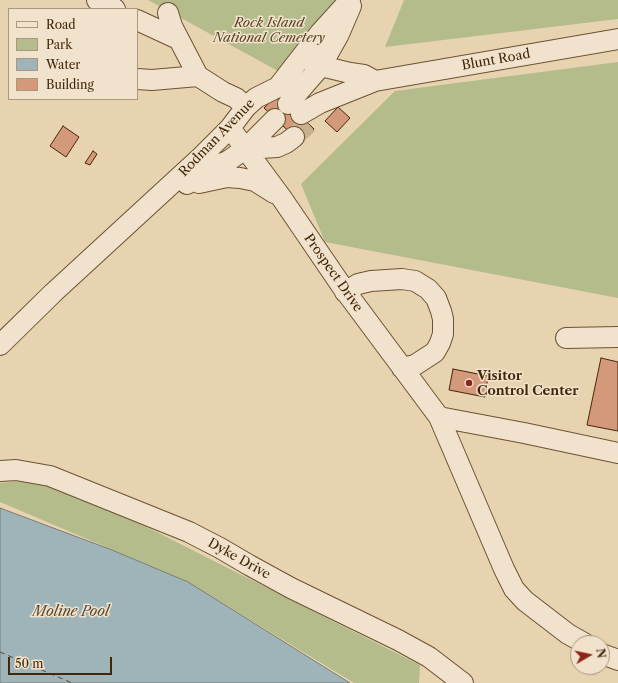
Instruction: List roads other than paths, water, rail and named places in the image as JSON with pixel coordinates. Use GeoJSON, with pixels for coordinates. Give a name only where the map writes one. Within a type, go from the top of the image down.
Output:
{"type":"FeatureCollection","features":[{"type":"Feature","properties":{"kind":"street"},"geometry":{"type":"LineString","coordinates":[[97,0],[113,8]]}},
{"type":"Feature","properties":{"kind":"street","name":"Rodman Avenue"},"geometry":{"type":"LineString","coordinates":[[0,345],[202,156],[230,128],[246,107],[256,98],[278,87],[302,56],[350,0]]}},
{"type":"Feature","properties":{"kind":"street"},"geometry":{"type":"LineString","coordinates":[[293,120],[305,102],[320,66],[339,34],[354,0]]}},
{"type":"Feature","properties":{"kind":"street"},"geometry":{"type":"LineString","coordinates":[[168,13],[178,39],[198,76],[223,92],[236,98],[246,107]]}},
{"type":"Feature","properties":{"kind":"street"},"geometry":{"type":"LineString","coordinates":[[138,20],[178,39]]}},
{"type":"Feature","properties":{"kind":"street"},"geometry":{"type":"LineString","coordinates":[[339,34],[341,54],[346,64],[356,74]]}},
{"type":"Feature","properties":{"kind":"street","name":"Blunt Road"},"geometry":{"type":"LineString","coordinates":[[293,120],[320,103],[374,81],[618,39]]}},
{"type":"Feature","properties":{"kind":"street"},"geometry":{"type":"LineString","coordinates":[[302,56],[320,66],[364,75],[374,81]]}},
{"type":"Feature","properties":{"kind":"street"},"geometry":{"type":"LineString","coordinates":[[138,79],[152,80],[198,76]]}},
{"type":"Feature","properties":{"kind":"street","name":"Rodman Avenue"},"geometry":{"type":"LineString","coordinates":[[130,223],[156,209],[207,170],[228,161],[293,120]]}},
{"type":"Feature","properties":{"kind":"street","name":"Prospect Drive"},"geometry":{"type":"LineString","coordinates":[[230,128],[281,197],[345,292],[439,417],[504,570],[514,589],[525,602],[570,635]]}},
{"type":"Feature","properties":{"kind":"street"},"geometry":{"type":"LineString","coordinates":[[175,193],[195,184],[227,177],[255,181],[281,197]]}},
{"type":"Feature","properties":{"kind":"street"},"geometry":{"type":"LineString","coordinates":[[345,292],[358,284],[392,278],[402,278],[415,281],[428,288],[436,298],[443,319],[443,334],[440,343],[435,352],[415,365],[402,368]]}},
{"type":"Feature","properties":{"kind":"street"},"geometry":{"type":"LineString","coordinates":[[566,338],[618,337]]}},
{"type":"Feature","properties":{"kind":"street"},"geometry":{"type":"LineString","coordinates":[[439,417],[618,453]]}},
{"type":"Feature","properties":{"kind":"street","name":"Dyke Drive"},"geometry":{"type":"LineString","coordinates":[[0,471],[16,470],[50,476],[188,532],[220,548],[291,588],[398,640],[429,657],[463,683]]}},
{"type":"Feature","properties":{"kind":"water","name":"Moline Pool"},"geometry":{"type":"Polygon","coordinates":[[[0,508],[112,550],[188,582],[350,683],[0,683],[0,508]]]}},
{"type":"Feature","properties":{"kind":"tunnel"},"geometry":{"type":"LineString","coordinates":[[294,137],[308,124]]}},
{"type":"Feature","properties":{"kind":"place","name":"Visitor Control Center"},"geometry":{"type":"Point","coordinates":[469,383]}},
{"type":"Feature","properties":{"kind":"park label","name":"Rock Island National Cemetery"},"geometry":{"type":"Point","coordinates":[269,30]}}]}
